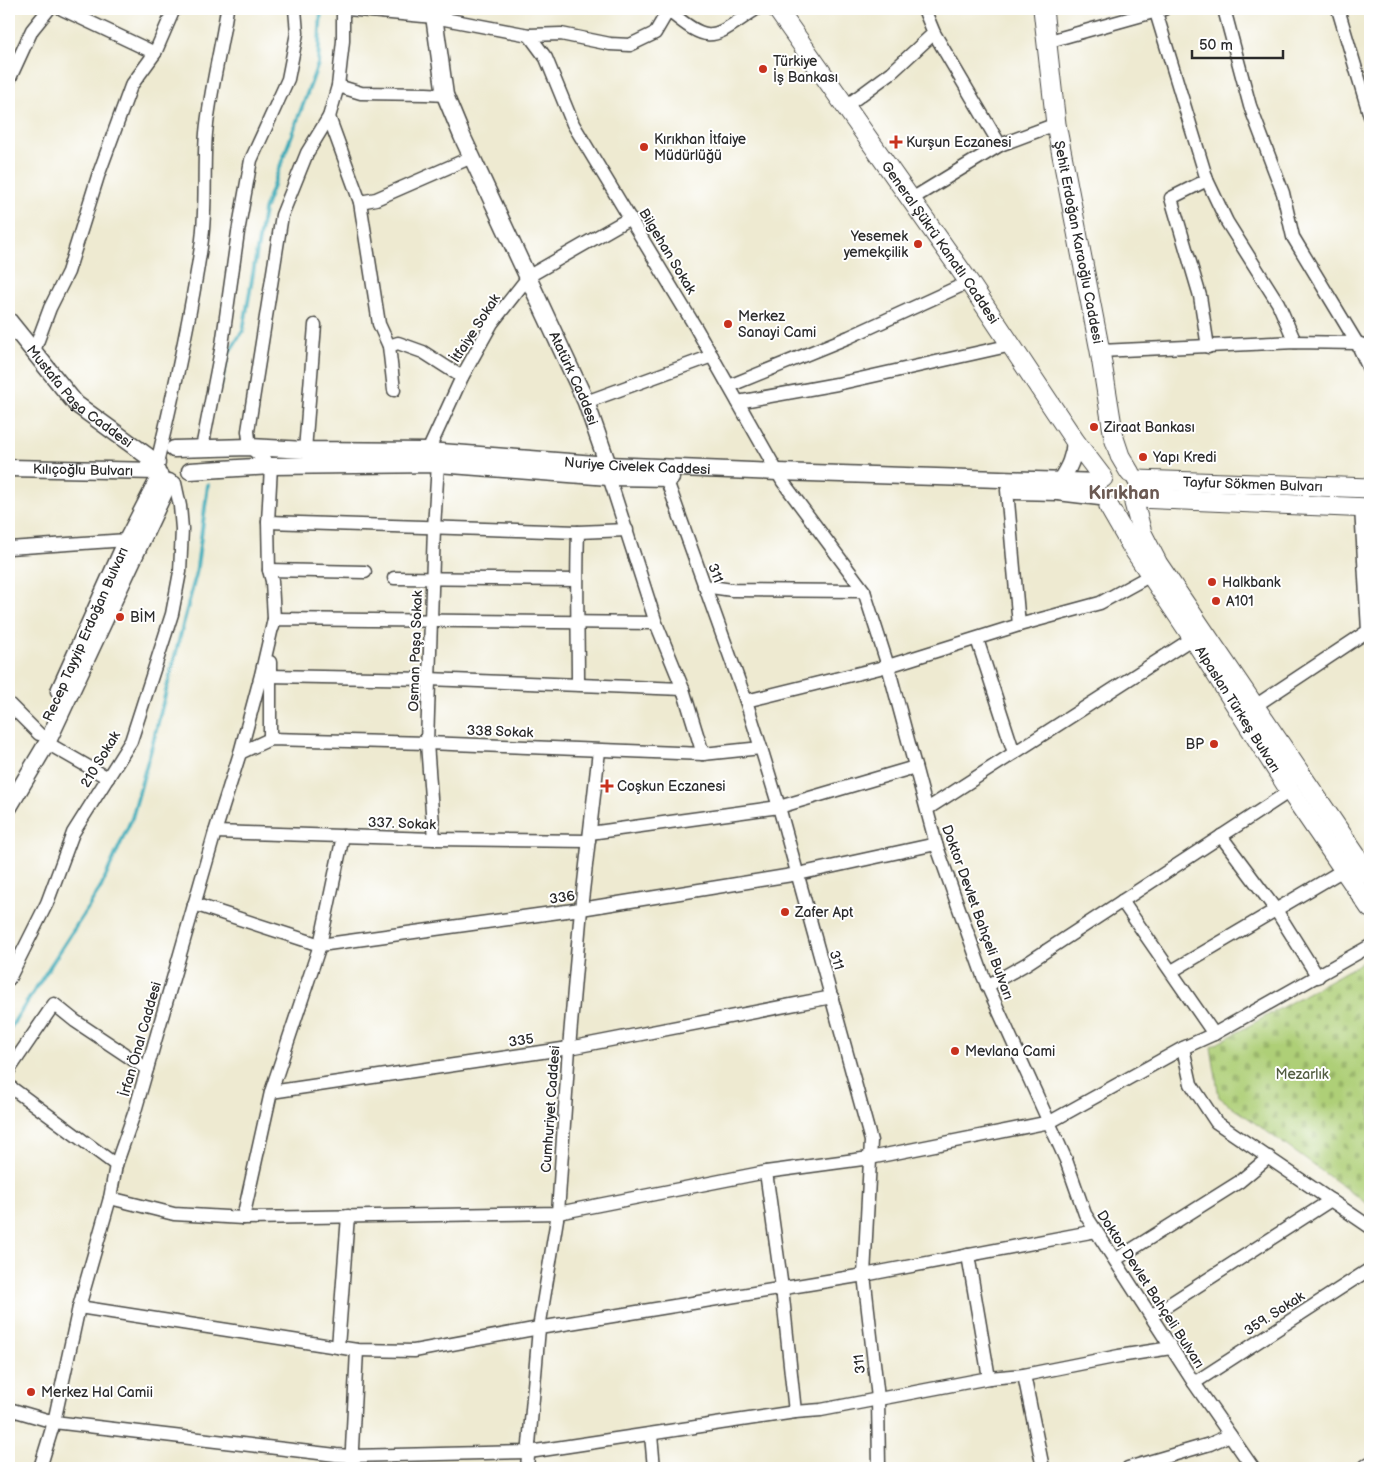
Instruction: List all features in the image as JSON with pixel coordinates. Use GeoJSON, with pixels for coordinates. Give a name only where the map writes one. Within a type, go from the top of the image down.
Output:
{"type":"FeatureCollection","features":[{"type":"Feature","properties":{"kind":"main road","name":"General Şükrü Kanatlı Caddesi"},"geometry":{"type":"LineString","coordinates":[[777,9],[969,282],[1075,441],[1103,491]]}},
{"type":"Feature","properties":{"kind":"main road","name":"Şehit Erdoğan Karaoğlu Caddesi"},"geometry":{"type":"LineString","coordinates":[[1043,9],[1056,124],[1100,351],[1114,438],[1134,488]]}},
{"type":"Feature","properties":{"kind":"main road","name":"Nuriye Civelek Caddesi"},"geometry":{"type":"LineString","coordinates":[[1115,470],[1134,488],[1125,509],[1120,510],[1103,491],[1115,470]]}},
{"type":"Feature","properties":{"kind":"main road","name":"Tayfur Sökmen Bulvarı"},"geometry":{"type":"LineString","coordinates":[[1134,488],[1370,488]]}},
{"type":"Feature","properties":{"kind":"main road","name":"Tayfur Sökmen Bulvarı"},"geometry":{"type":"LineString","coordinates":[[1134,488],[1365,507]]}},
{"type":"Feature","properties":{"kind":"main road","name":"Alpaslan Türkeş Bulvarı"},"geometry":{"type":"LineString","coordinates":[[1134,488],[1142,533],[1158,564],[1370,876]]}},
{"type":"Feature","properties":{"kind":"main road","name":"Alpaslan Türkeş Bulvarı"},"geometry":{"type":"LineString","coordinates":[[1103,491],[1132,547],[1193,638],[1290,791],[1370,908]]}},
{"type":"Feature","properties":{"kind":"street"},"geometry":{"type":"LineString","coordinates":[[9,80],[32,30],[49,9]]}},
{"type":"Feature","properties":{"kind":"street"},"geometry":{"type":"LineString","coordinates":[[62,9],[155,53]]}},
{"type":"Feature","properties":{"kind":"street"},"geometry":{"type":"LineString","coordinates":[[34,351],[50,308],[68,272],[98,176],[131,86],[155,53],[174,9]]}},
{"type":"Feature","properties":{"kind":"street"},"geometry":{"type":"LineString","coordinates":[[164,475],[176,383],[202,245],[206,133],[214,75],[227,9]]}},
{"type":"Feature","properties":{"kind":"street"},"geometry":{"type":"LineString","coordinates":[[202,448],[222,345],[238,232],[251,160],[288,78],[297,33],[295,9]]}},
{"type":"Feature","properties":{"kind":"street"},"geometry":{"type":"LineString","coordinates":[[271,466],[250,447],[248,432],[282,215],[307,153],[329,117],[338,86],[343,40],[343,9]]}},
{"type":"Feature","properties":{"kind":"street"},"geometry":{"type":"LineString","coordinates":[[348,9],[433,13],[529,35],[561,34],[610,44],[630,45],[655,33],[669,10],[702,34],[711,35],[720,32],[756,9]]}},
{"type":"Feature","properties":{"kind":"street"},"geometry":{"type":"LineString","coordinates":[[924,9],[934,33],[1000,145]]}},
{"type":"Feature","properties":{"kind":"street"},"geometry":{"type":"LineString","coordinates":[[1224,9],[1250,106],[1282,193],[1293,237],[1357,343],[1370,371]]}},
{"type":"Feature","properties":{"kind":"street"},"geometry":{"type":"LineString","coordinates":[[1338,9],[1370,116]]}},
{"type":"Feature","properties":{"kind":"street"},"geometry":{"type":"LineString","coordinates":[[1046,42],[1158,10],[1207,180],[1227,222],[1278,303],[1295,342]]}},
{"type":"Feature","properties":{"kind":"street","name":"Atatürk Caddesi"},"geometry":{"type":"LineString","coordinates":[[433,13],[445,96],[586,402],[656,623],[683,689],[703,754]]}},
{"type":"Feature","properties":{"kind":"street"},"geometry":{"type":"LineString","coordinates":[[846,106],[892,72],[934,33]]}},
{"type":"Feature","properties":{"kind":"street","name":"Bilgehan Sokak"},"geometry":{"type":"LineString","coordinates":[[529,35],[546,58],[573,124],[712,356],[781,477]]}},
{"type":"Feature","properties":{"kind":"street"},"geometry":{"type":"LineString","coordinates":[[338,86],[361,94],[426,94],[445,96]]}},
{"type":"Feature","properties":{"kind":"street"},"geometry":{"type":"LineString","coordinates":[[329,117],[360,202],[379,324],[389,346],[394,390]]}},
{"type":"Feature","properties":{"kind":"street"},"geometry":{"type":"LineString","coordinates":[[910,200],[1000,145],[1056,124]]}},
{"type":"Feature","properties":{"kind":"street"},"geometry":{"type":"LineString","coordinates":[[360,202],[384,196],[472,157]]}},
{"type":"Feature","properties":{"kind":"street"},"geometry":{"type":"LineString","coordinates":[[1207,180],[1171,198],[1200,296],[1208,347]]}},
{"type":"Feature","properties":{"kind":"street","name":"İtfaiye Sokak"},"geometry":{"type":"LineString","coordinates":[[428,451],[462,377],[492,323],[529,276],[630,218]]}},
{"type":"Feature","properties":{"kind":"street"},"geometry":{"type":"LineString","coordinates":[[729,386],[848,337],[969,282]]}},
{"type":"Feature","properties":{"kind":"street","name":"Mustafa Paşa Caddesi"},"geometry":{"type":"LineString","coordinates":[[9,321],[76,404],[164,475]]}},
{"type":"Feature","properties":{"kind":"street"},"geometry":{"type":"LineString","coordinates":[[305,450],[315,324]]}},
{"type":"Feature","properties":{"kind":"street"},"geometry":{"type":"LineString","coordinates":[[389,346],[398,342],[423,352],[462,377]]}},
{"type":"Feature","properties":{"kind":"street"},"geometry":{"type":"LineString","coordinates":[[1100,351],[1295,342],[1357,343],[1370,347]]}},
{"type":"Feature","properties":{"kind":"street"},"geometry":{"type":"LineString","coordinates":[[738,402],[837,384],[1012,346]]}},
{"type":"Feature","properties":{"kind":"street"},"geometry":{"type":"LineString","coordinates":[[586,402],[712,356]]}},
{"type":"Feature","properties":{"kind":"street"},"geometry":{"type":"LineString","coordinates":[[1060,481],[1069,467],[1075,441]]}},
{"type":"Feature","properties":{"kind":"street","name":"Nuriye Civelek Caddesi"},"geometry":{"type":"LineString","coordinates":[[174,449],[250,447],[305,450],[428,451],[666,478],[781,477],[1007,490],[1103,491]]}},
{"type":"Feature","properties":{"kind":"street"},"geometry":{"type":"LineString","coordinates":[[174,449],[181,450],[186,454],[191,465],[186,479],[164,475],[163,453],[174,449]]}},
{"type":"Feature","properties":{"kind":"street"},"geometry":{"type":"LineString","coordinates":[[428,451],[438,464]]}},
{"type":"Feature","properties":{"kind":"street","name":"Kılıçoğlu Bulvarı"},"geometry":{"type":"LineString","coordinates":[[9,458],[164,475]]}},
{"type":"Feature","properties":{"kind":"street","name":"Nuriye Civelek Caddesi"},"geometry":{"type":"LineString","coordinates":[[190,471],[271,466],[438,464],[781,477],[1060,481],[1103,491]]}},
{"type":"Feature","properties":{"kind":"street","name":"Osman Paşa Sokak"},"geometry":{"type":"LineString","coordinates":[[434,839],[427,743],[428,679],[438,464]]}},
{"type":"Feature","properties":{"kind":"street","name":"İrfan Önal Caddesi"},"geometry":{"type":"LineString","coordinates":[[270,739],[269,676],[274,619],[272,581],[269,570],[268,522],[271,466]]}},
{"type":"Feature","properties":{"kind":"street","name":"Kılıçoğlu Bulvarı"},"geometry":{"type":"LineString","coordinates":[[9,468],[164,475]]}},
{"type":"Feature","properties":{"kind":"street","name":"Recep Tayyip Erdoğan Bulvarı"},"geometry":{"type":"LineString","coordinates":[[9,790],[43,739],[127,540],[164,475]]}},
{"type":"Feature","properties":{"kind":"street","name":"Recep Tayyip Erdoğan Bulvarı"},"geometry":{"type":"LineString","coordinates":[[9,807],[43,739],[164,475]]}},
{"type":"Feature","properties":{"kind":"street","name":"210 Sokak"},"geometry":{"type":"LineString","coordinates":[[9,979],[47,903],[73,833],[131,741],[172,614],[180,572],[182,529],[180,506],[164,475]]}},
{"type":"Feature","properties":{"kind":"street","name":"Doktor Devlet Bahçeli Bulvarı"},"geometry":{"type":"LineString","coordinates":[[781,477],[864,591],[888,666],[936,844],[987,986],[1050,1122],[1085,1214],[1194,1383],[1253,1468]]}},
{"type":"Feature","properties":{"kind":"street","name":"311"},"geometry":{"type":"LineString","coordinates":[[666,478],[761,748],[798,874],[870,1141],[864,1275],[878,1398],[879,1468]]}},
{"type":"Feature","properties":{"kind":"street"},"geometry":{"type":"LineString","coordinates":[[1007,490],[1019,625]]}},
{"type":"Feature","properties":{"kind":"street"},"geometry":{"type":"LineString","coordinates":[[1255,706],[1369,632],[1365,507]]}},
{"type":"Feature","properties":{"kind":"street"},"geometry":{"type":"LineString","coordinates":[[268,522],[578,532],[627,530]]}},
{"type":"Feature","properties":{"kind":"street"},"geometry":{"type":"LineString","coordinates":[[578,532],[576,580],[578,684]]}},
{"type":"Feature","properties":{"kind":"street"},"geometry":{"type":"LineString","coordinates":[[9,548],[127,540]]}},
{"type":"Feature","properties":{"kind":"street"},"geometry":{"type":"LineString","coordinates":[[269,570],[365,572]]}},
{"type":"Feature","properties":{"kind":"street"},"geometry":{"type":"LineString","coordinates":[[746,701],[888,666],[1019,625],[1100,603],[1151,575]]}},
{"type":"Feature","properties":{"kind":"street"},"geometry":{"type":"LineString","coordinates":[[394,578],[576,580]]}},
{"type":"Feature","properties":{"kind":"street"},"geometry":{"type":"LineString","coordinates":[[704,586],[732,590],[864,591]]}},
{"type":"Feature","properties":{"kind":"street"},"geometry":{"type":"LineString","coordinates":[[274,619],[431,619],[656,623]]}},
{"type":"Feature","properties":{"kind":"street","name":"İrfan Önal Caddesi"},"geometry":{"type":"LineString","coordinates":[[40,1468],[54,1422],[79,1307],[110,1198],[116,1165],[135,1111],[215,832],[240,753],[274,619]]}},
{"type":"Feature","properties":{"kind":"street"},"geometry":{"type":"LineString","coordinates":[[927,809],[1193,638]]}},
{"type":"Feature","properties":{"kind":"street"},"geometry":{"type":"LineString","coordinates":[[977,639],[1014,754]]}},
{"type":"Feature","properties":{"kind":"street"},"geometry":{"type":"LineString","coordinates":[[269,676],[428,679],[683,689]]}},
{"type":"Feature","properties":{"kind":"street"},"geometry":{"type":"LineString","coordinates":[[9,704],[43,739],[108,778]]}},
{"type":"Feature","properties":{"kind":"street","name":"338 Sokak"},"geometry":{"type":"LineString","coordinates":[[240,753],[270,739],[703,754],[761,748]]}},
{"type":"Feature","properties":{"kind":"street","name":"Cumhuriyet Caddesi"},"geometry":{"type":"LineString","coordinates":[[527,1468],[539,1328],[558,1213],[581,909],[599,750]]}},
{"type":"Feature","properties":{"kind":"street","name":"337. Sokak"},"geometry":{"type":"LineString","coordinates":[[215,832],[434,839],[590,837],[779,807],[915,767]]}},
{"type":"Feature","properties":{"kind":"street"},"geometry":{"type":"LineString","coordinates":[[987,986],[1026,964],[1290,791]]}},
{"type":"Feature","properties":{"kind":"street"},"geometry":{"type":"LineString","coordinates":[[243,1218],[272,1092],[320,945],[343,836]]}},
{"type":"Feature","properties":{"kind":"street"},"geometry":{"type":"LineString","coordinates":[[1221,836],[1276,910],[1318,977]]}},
{"type":"Feature","properties":{"kind":"street","name":"336"},"geometry":{"type":"LineString","coordinates":[[194,904],[320,945],[581,909],[798,874],[936,844]]}},
{"type":"Feature","properties":{"kind":"street"},"geometry":{"type":"LineString","coordinates":[[1172,971],[1345,869]]}},
{"type":"Feature","properties":{"kind":"street"},"geometry":{"type":"LineString","coordinates":[[1122,901],[1214,1034]]}},
{"type":"Feature","properties":{"kind":"street"},"geometry":{"type":"LineString","coordinates":[[110,1198],[174,1214],[243,1218],[558,1213],[766,1172],[870,1158],[1050,1122],[1183,1048],[1214,1034],[1318,977],[1370,946]]}},
{"type":"Feature","properties":{"kind":"street","name":"335"},"geometry":{"type":"LineString","coordinates":[[272,1092],[569,1048],[832,997]]}},
{"type":"Feature","properties":{"kind":"street"},"geometry":{"type":"LineString","coordinates":[[9,1070],[54,1004],[147,1069]]}},
{"type":"Feature","properties":{"kind":"street"},"geometry":{"type":"LineString","coordinates":[[1183,1048],[1190,1084],[1216,1122],[1370,1227]]}},
{"type":"Feature","properties":{"kind":"street"},"geometry":{"type":"LineString","coordinates":[[9,1086],[116,1165]]}},
{"type":"Feature","properties":{"kind":"street"},"geometry":{"type":"LineString","coordinates":[[1115,1260],[1239,1182],[1269,1157]]}},
{"type":"Feature","properties":{"kind":"street"},"geometry":{"type":"LineString","coordinates":[[766,1172],[782,1288],[795,1412]]}},
{"type":"Feature","properties":{"kind":"street"},"geometry":{"type":"LineString","coordinates":[[1151,1316],[1331,1200]]}},
{"type":"Feature","properties":{"kind":"street"},"geometry":{"type":"LineString","coordinates":[[338,1347],[348,1216]]}},
{"type":"Feature","properties":{"kind":"street"},"geometry":{"type":"LineString","coordinates":[[79,1307],[357,1350],[414,1351],[539,1328],[864,1275],[1096,1231]]}},
{"type":"Feature","properties":{"kind":"street"},"geometry":{"type":"LineString","coordinates":[[968,1255],[989,1378]]}},
{"type":"Feature","properties":{"kind":"street","name":"359. Sokak"},"geometry":{"type":"LineString","coordinates":[[1194,1383],[1370,1269]]}},
{"type":"Feature","properties":{"kind":"street"},"geometry":{"type":"LineString","coordinates":[[9,1409],[54,1422],[336,1455],[351,1462],[529,1452],[795,1412],[820,1410],[989,1378],[1024,1375],[1118,1356],[1171,1348]]}},
{"type":"Feature","properties":{"kind":"street"},"geometry":{"type":"LineString","coordinates":[[351,1462],[357,1350]]}},
{"type":"Feature","properties":{"kind":"street"},"geometry":{"type":"LineString","coordinates":[[1024,1375],[1043,1468]]}},
{"type":"Feature","properties":{"kind":"street"},"geometry":{"type":"LineString","coordinates":[[651,1435],[654,1468]]}},
{"type":"Feature","properties":{"kind":"street"},"geometry":{"type":"LineString","coordinates":[[1128,1468],[1210,1444],[1230,1435]]}},
{"type":"Feature","properties":{"kind":"street"},"geometry":{"type":"LineString","coordinates":[[1366,1468],[1370,1465]]}},
{"type":"Feature","properties":{"kind":"green space","name":"Mezarlık"},"geometry":{"type":"Polygon","coordinates":[[[1370,958],[1370,1206],[1219,1097],[1211,1047],[1370,958]]]}},
{"type":"Feature","properties":{"kind":"waterway"},"geometry":{"type":"LineString","coordinates":[[220,387],[229,352],[243,331],[264,210],[318,64],[321,9]]}},
{"type":"Feature","properties":{"kind":"waterway"},"geometry":{"type":"LineString","coordinates":[[9,1030],[100,889],[132,818],[196,574],[208,485]]}},
{"type":"Feature","properties":{"kind":"place","name":"Türkiye İş Bankası"},"geometry":{"type":"Point","coordinates":[763,69]}},
{"type":"Feature","properties":{"kind":"place","name":"Kurşun Eczanesi"},"geometry":{"type":"Point","coordinates":[896,142]}},
{"type":"Feature","properties":{"kind":"place","name":"Kırıkhan İtfaiye Müdürlüğü"},"geometry":{"type":"Point","coordinates":[644,147]}},
{"type":"Feature","properties":{"kind":"place","name":"Yesemek yemekçilik"},"geometry":{"type":"Point","coordinates":[918,244]}},
{"type":"Feature","properties":{"kind":"place","name":"Merkez Sanayi Cami"},"geometry":{"type":"Point","coordinates":[728,324]}},
{"type":"Feature","properties":{"kind":"place","name":"Ziraat Bankası"},"geometry":{"type":"Point","coordinates":[1094,427]}},
{"type":"Feature","properties":{"kind":"place","name":"Yapı Kredi"},"geometry":{"type":"Point","coordinates":[1143,457]}},
{"type":"Feature","properties":{"kind":"place","name":"Halkbank"},"geometry":{"type":"Point","coordinates":[1212,582]}},
{"type":"Feature","properties":{"kind":"place","name":"A101"},"geometry":{"type":"Point","coordinates":[1216,601]}},
{"type":"Feature","properties":{"kind":"place","name":"BİM"},"geometry":{"type":"Point","coordinates":[120,617]}},
{"type":"Feature","properties":{"kind":"place","name":"BP"},"geometry":{"type":"Point","coordinates":[1214,744]}},
{"type":"Feature","properties":{"kind":"place","name":"Coşkun Eczanesi"},"geometry":{"type":"Point","coordinates":[607,786]}},
{"type":"Feature","properties":{"kind":"place","name":"Zafer Apt"},"geometry":{"type":"Point","coordinates":[785,912]}},
{"type":"Feature","properties":{"kind":"place","name":"Mevlana Cami"},"geometry":{"type":"Point","coordinates":[955,1051]}},
{"type":"Feature","properties":{"kind":"place","name":"Merkez Hal Camii"},"geometry":{"type":"Point","coordinates":[31,1392]}},
{"type":"Feature","properties":{"kind":"district","name":"Kırıkhan"},"geometry":{"type":"Point","coordinates":[1124,492]}}]}
